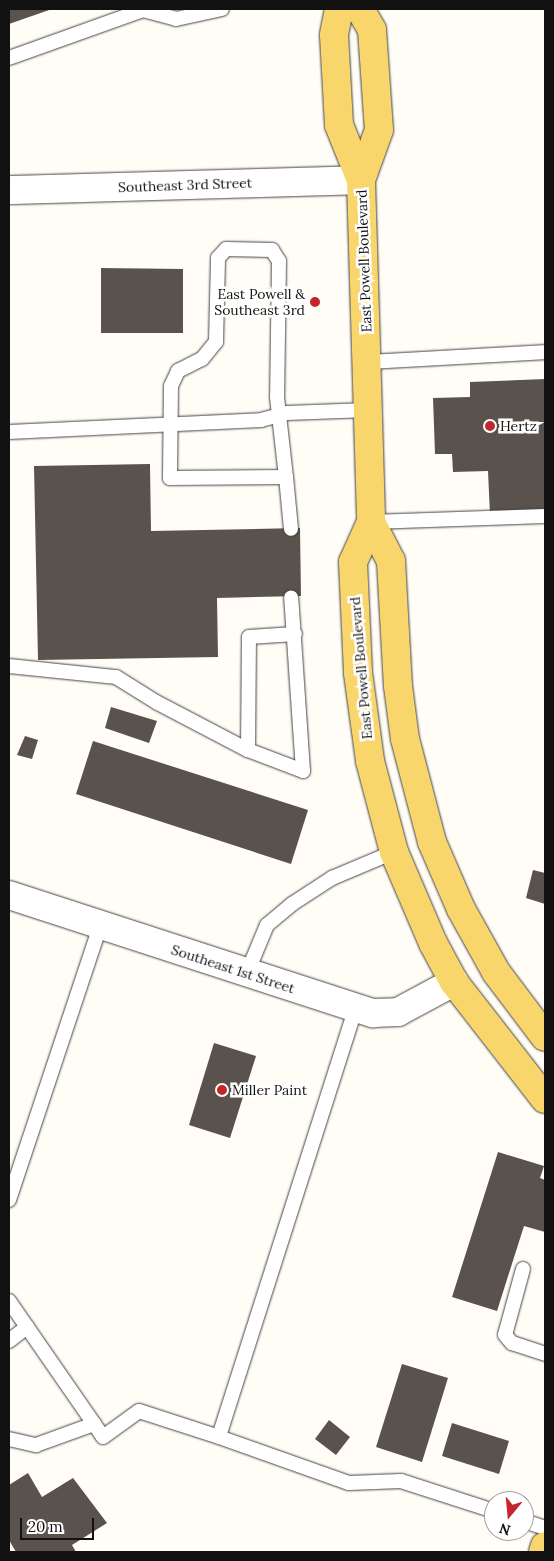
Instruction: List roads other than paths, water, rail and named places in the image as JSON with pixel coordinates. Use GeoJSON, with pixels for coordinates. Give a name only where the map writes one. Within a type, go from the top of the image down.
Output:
{"type":"FeatureCollection","features":[{"type":"Feature","properties":{"kind":"main road","name":"East Powell Boulevard"},"geometry":{"type":"LineString","coordinates":[[339,9],[334,35],[339,125],[361,180],[371,522],[354,562],[358,673],[370,761],[394,852],[415,904],[454,982],[545,1099]]}},
{"type":"Feature","properties":{"kind":"main road","name":"East Powell Boulevard"},"geometry":{"type":"LineString","coordinates":[[360,9],[372,30],[379,130],[361,180]]}},
{"type":"Feature","properties":{"kind":"main road","name":"East Powell Boulevard"},"geometry":{"type":"LineString","coordinates":[[371,522],[391,561],[395,651],[404,739],[432,842],[461,909],[496,972],[545,1037]]}},
{"type":"Feature","properties":{"kind":"main road"},"geometry":{"type":"LineString","coordinates":[[394,852],[432,842]]}},
{"type":"Feature","properties":{"kind":"main road"},"geometry":{"type":"LineString","coordinates":[[543,1552],[545,1546]]}},
{"type":"Feature","properties":{"kind":"street","name":"Southeast 3rd Street"},"geometry":{"type":"LineString","coordinates":[[9,190],[361,180]]}},
{"type":"Feature","properties":{"kind":"street","name":"Southeast 1st Street"},"geometry":{"type":"LineString","coordinates":[[9,894],[100,926],[373,1013],[398,1012],[454,982]]}},
{"type":"Feature","properties":{"kind":"lane"},"geometry":{"type":"LineString","coordinates":[[9,58],[144,10],[176,18],[222,9]]}},
{"type":"Feature","properties":{"kind":"lane"},"geometry":{"type":"LineString","coordinates":[[286,477],[170,478],[170,386],[178,371],[202,359],[216,342],[218,258],[226,249],[272,250],[279,261],[277,397],[280,415],[286,477],[291,529]]}},
{"type":"Feature","properties":{"kind":"lane"},"geometry":{"type":"LineString","coordinates":[[367,362],[545,352]]}},
{"type":"Feature","properties":{"kind":"lane"},"geometry":{"type":"LineString","coordinates":[[9,432],[261,420],[280,415],[368,410]]}},
{"type":"Feature","properties":{"kind":"lane"},"geometry":{"type":"LineString","coordinates":[[371,522],[545,516]]}},
{"type":"Feature","properties":{"kind":"lane"},"geometry":{"type":"LineString","coordinates":[[9,666],[116,677],[156,702],[248,750],[303,771],[291,597]]}},
{"type":"Feature","properties":{"kind":"lane"},"geometry":{"type":"LineString","coordinates":[[248,750],[249,636],[295,634]]}},
{"type":"Feature","properties":{"kind":"lane"},"geometry":{"type":"LineString","coordinates":[[247,973],[267,924],[292,904],[332,878],[394,852]]}},
{"type":"Feature","properties":{"kind":"lane"},"geometry":{"type":"LineString","coordinates":[[9,1200],[100,926]]}},
{"type":"Feature","properties":{"kind":"lane"},"geometry":{"type":"LineString","coordinates":[[219,1437],[356,1007]]}},
{"type":"Feature","properties":{"kind":"lane"},"geometry":{"type":"LineString","coordinates":[[523,1269],[505,1335],[512,1343],[545,1354]]}},
{"type":"Feature","properties":{"kind":"lane"},"geometry":{"type":"LineString","coordinates":[[9,1301],[103,1437],[139,1411],[349,1483],[401,1481],[484,1508]]}},
{"type":"Feature","properties":{"kind":"lane"},"geometry":{"type":"LineString","coordinates":[[9,1341],[27,1327]]}},
{"type":"Feature","properties":{"kind":"lane"},"geometry":{"type":"LineString","coordinates":[[9,1439],[36,1444],[94,1424]]}},
{"type":"Feature","properties":{"kind":"place","name":"East Powell & Southeast 3rd"},"geometry":{"type":"Point","coordinates":[315,302]}},
{"type":"Feature","properties":{"kind":"place","name":"Hertz"},"geometry":{"type":"Point","coordinates":[490,426]}},
{"type":"Feature","properties":{"kind":"place","name":"Miller Paint"},"geometry":{"type":"Point","coordinates":[222,1090]}}]}
